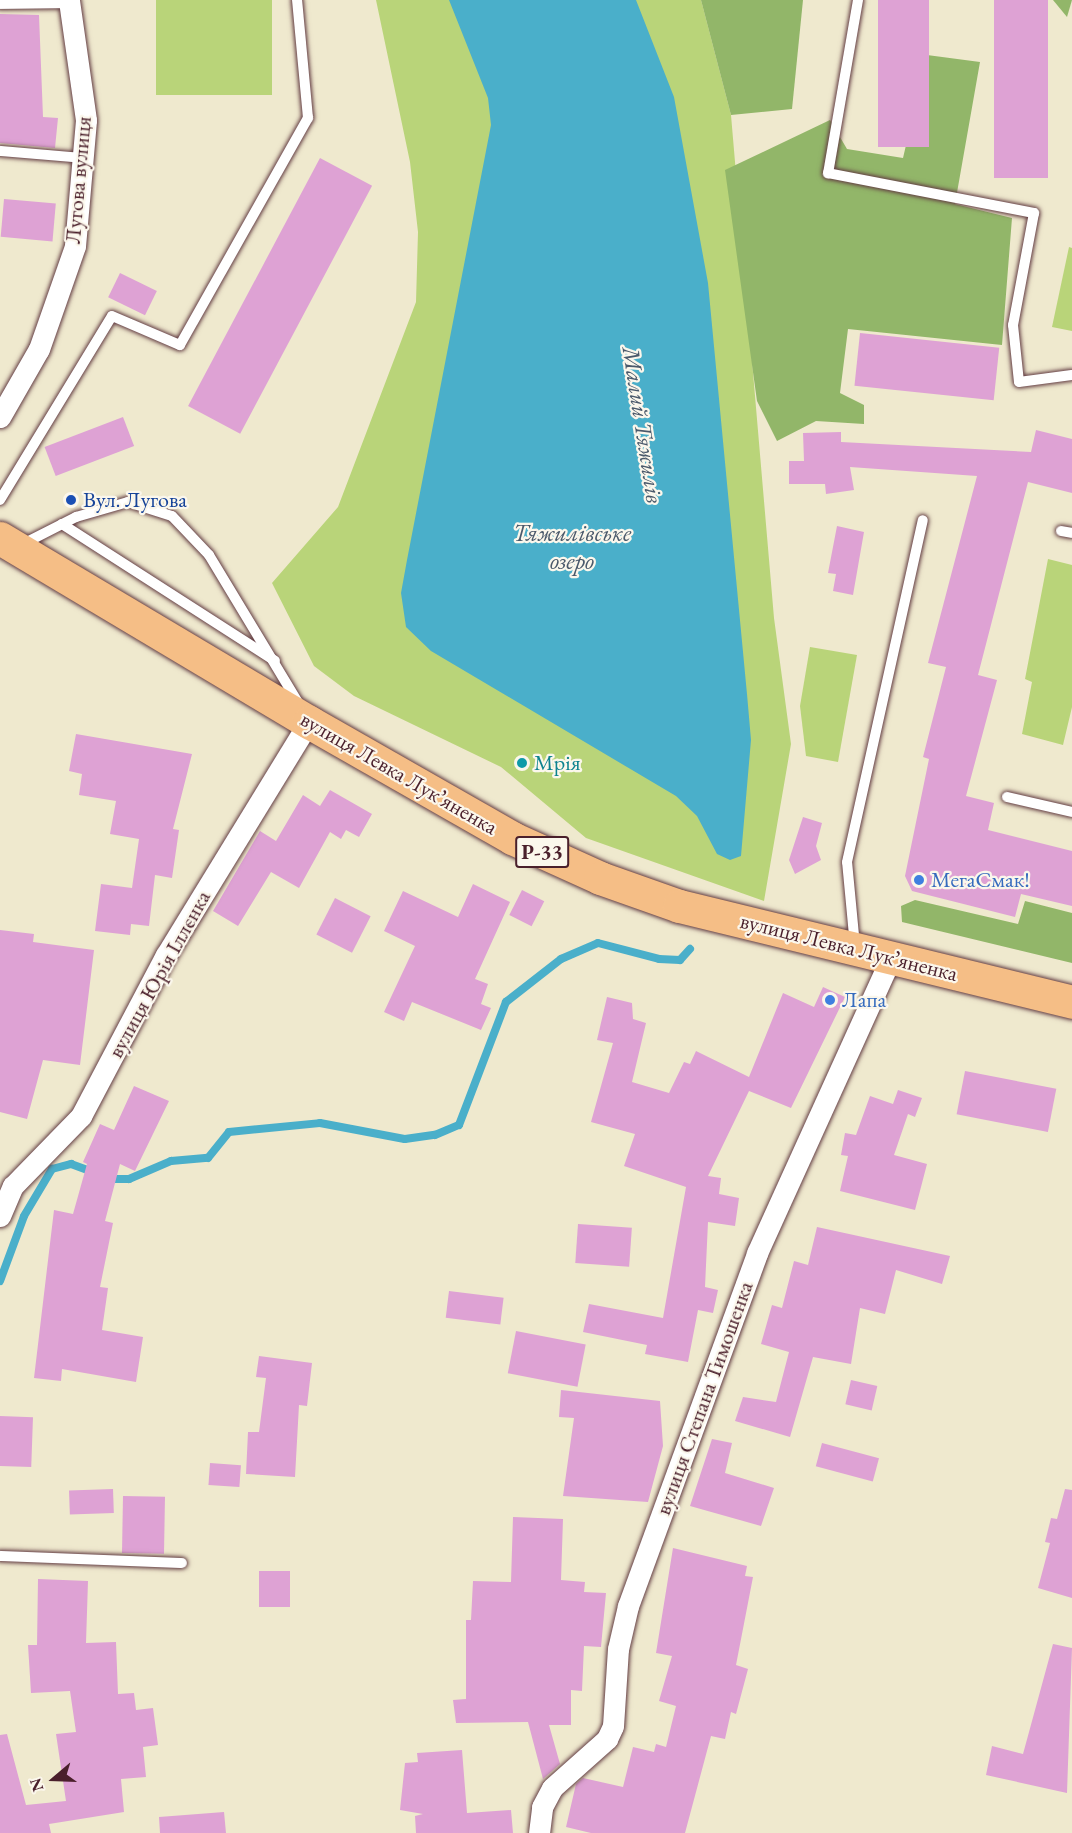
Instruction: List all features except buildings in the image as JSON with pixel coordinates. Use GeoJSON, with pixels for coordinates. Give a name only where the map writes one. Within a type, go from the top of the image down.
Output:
{"type":"FeatureCollection","features":[{"type":"Feature","properties":{"kind":"main road","name":"вулиця Левка Лукʼяненка"},"geometry":{"type":"LineString","coordinates":[[8,542],[309,722],[512,838],[600,878],[679,906],[1072,1002]]}},
{"type":"Feature","properties":{"kind":"street","name":"Лугова вулиця"},"geometry":{"type":"LineString","coordinates":[[0,417],[39,349],[75,246],[86,120],[70,2]]}},
{"type":"Feature","properties":{"kind":"street","name":"вулиця Юрія Іллєнка"},"geometry":{"type":"LineString","coordinates":[[0,1216],[6,1186],[81,1116],[166,956],[309,722]]}},
{"type":"Feature","properties":{"kind":"street","name":"вулиця Степана Тимошенка"},"geometry":{"type":"LineString","coordinates":[[539,1833],[542,1807],[552,1788],[607,1739],[613,1726],[618,1649],[632,1594],[757,1253],[891,958]]}},
{"type":"Feature","properties":{"kind":"lane"},"geometry":{"type":"LineString","coordinates":[[0,500],[112,316],[180,345],[308,118],[297,0]]}},
{"type":"Feature","properties":{"kind":"lane"},"geometry":{"type":"LineString","coordinates":[[858,0],[828,173],[1034,213],[1013,325],[1019,382],[1072,375]]}},
{"type":"Feature","properties":{"kind":"lane"},"geometry":{"type":"LineString","coordinates":[[0,4],[70,2]]}},
{"type":"Feature","properties":{"kind":"lane"},"geometry":{"type":"LineString","coordinates":[[0,151],[83,158]]}},
{"type":"Feature","properties":{"kind":"lane"},"geometry":{"type":"LineString","coordinates":[[8,542],[128,502],[172,516],[209,555],[276,661],[309,722]]}},
{"type":"Feature","properties":{"kind":"lane"},"geometry":{"type":"LineString","coordinates":[[855,949],[847,862],[923,520]]}},
{"type":"Feature","properties":{"kind":"lane"},"geometry":{"type":"LineString","coordinates":[[62,524],[276,661]]}},
{"type":"Feature","properties":{"kind":"lane"},"geometry":{"type":"LineString","coordinates":[[1007,797],[1072,812]]}},
{"type":"Feature","properties":{"kind":"lane"},"geometry":{"type":"LineString","coordinates":[[0,1556],[182,1563]]}},
{"type":"Feature","properties":{"kind":"green space"},"geometry":{"type":"Polygon","coordinates":[[[156,0],[272,0],[272,95],[156,95],[156,0]]]}},
{"type":"Feature","properties":{"kind":"green space","name":"Тяжилівське озеро"},"geometry":{"type":"Polygon","coordinates":[[[376,0],[701,0],[731,115],[774,618],[791,744],[764,901],[586,838],[501,767],[354,696],[314,666],[272,583],[338,507],[416,302],[418,232],[410,162],[376,0]]]}},
{"type":"Feature","properties":{"kind":"green space"},"geometry":{"type":"Polygon","coordinates":[[[701,0],[803,0],[792,109],[731,115],[701,0]]]}},
{"type":"Feature","properties":{"kind":"green space"},"geometry":{"type":"Polygon","coordinates":[[[1053,0],[1072,0],[1067,17],[1053,0]]]}},
{"type":"Feature","properties":{"kind":"green space"},"geometry":{"type":"Polygon","coordinates":[[[927,55],[980,62],[955,204],[1012,218],[1002,345],[848,329],[840,393],[864,405],[864,424],[816,421],[777,441],[757,401],[725,170],[830,120],[847,149],[903,158],[927,55]]]}},
{"type":"Feature","properties":{"kind":"green space"},"geometry":{"type":"Polygon","coordinates":[[[1069,247],[1072,248],[1072,331],[1052,327],[1069,247]]]}},
{"type":"Feature","properties":{"kind":"green space"},"geometry":{"type":"Polygon","coordinates":[[[1048,559],[1072,565],[1072,707],[1063,745],[1022,734],[1032,682],[1025,679],[1048,559]]]}},
{"type":"Feature","properties":{"kind":"green space"},"geometry":{"type":"Polygon","coordinates":[[[810,647],[857,655],[838,762],[806,756],[800,706],[810,647]]]}},
{"type":"Feature","properties":{"kind":"green space"},"geometry":{"type":"Polygon","coordinates":[[[915,900],[1018,924],[1025,901],[1072,913],[1072,963],[902,922],[901,906],[915,900]]]}},
{"type":"Feature","properties":{"kind":"water","name":"Тяжилівське озеро"},"geometry":{"type":"Polygon","coordinates":[[[449,0],[636,0],[674,97],[708,283],[751,740],[741,856],[730,860],[717,854],[697,816],[676,796],[431,651],[406,627],[401,593],[491,125],[488,98],[449,0]]]}},
{"type":"Feature","properties":{"kind":"waterway","name":"Малий Тяжилів"},"geometry":{"type":"LineString","coordinates":[[0,1281],[24,1216],[52,1169],[71,1164],[112,1179],[129,1179],[171,1161],[208,1158],[229,1132],[320,1123],[405,1139],[435,1135],[459,1125],[506,1002],[561,959],[598,943],[659,959],[680,960],[690,949]]}},
{"type":"Feature","properties":{"kind":"place","name":"Вул. Лугова"},"geometry":{"type":"Point","coordinates":[71,500]}},
{"type":"Feature","properties":{"kind":"place","name":"Мрія"},"geometry":{"type":"Point","coordinates":[522,763]}},
{"type":"Feature","properties":{"kind":"place","name":"МегаСмак!"},"geometry":{"type":"Point","coordinates":[919,880]}},
{"type":"Feature","properties":{"kind":"place","name":"Лапа"},"geometry":{"type":"Point","coordinates":[830,1000]}}]}
